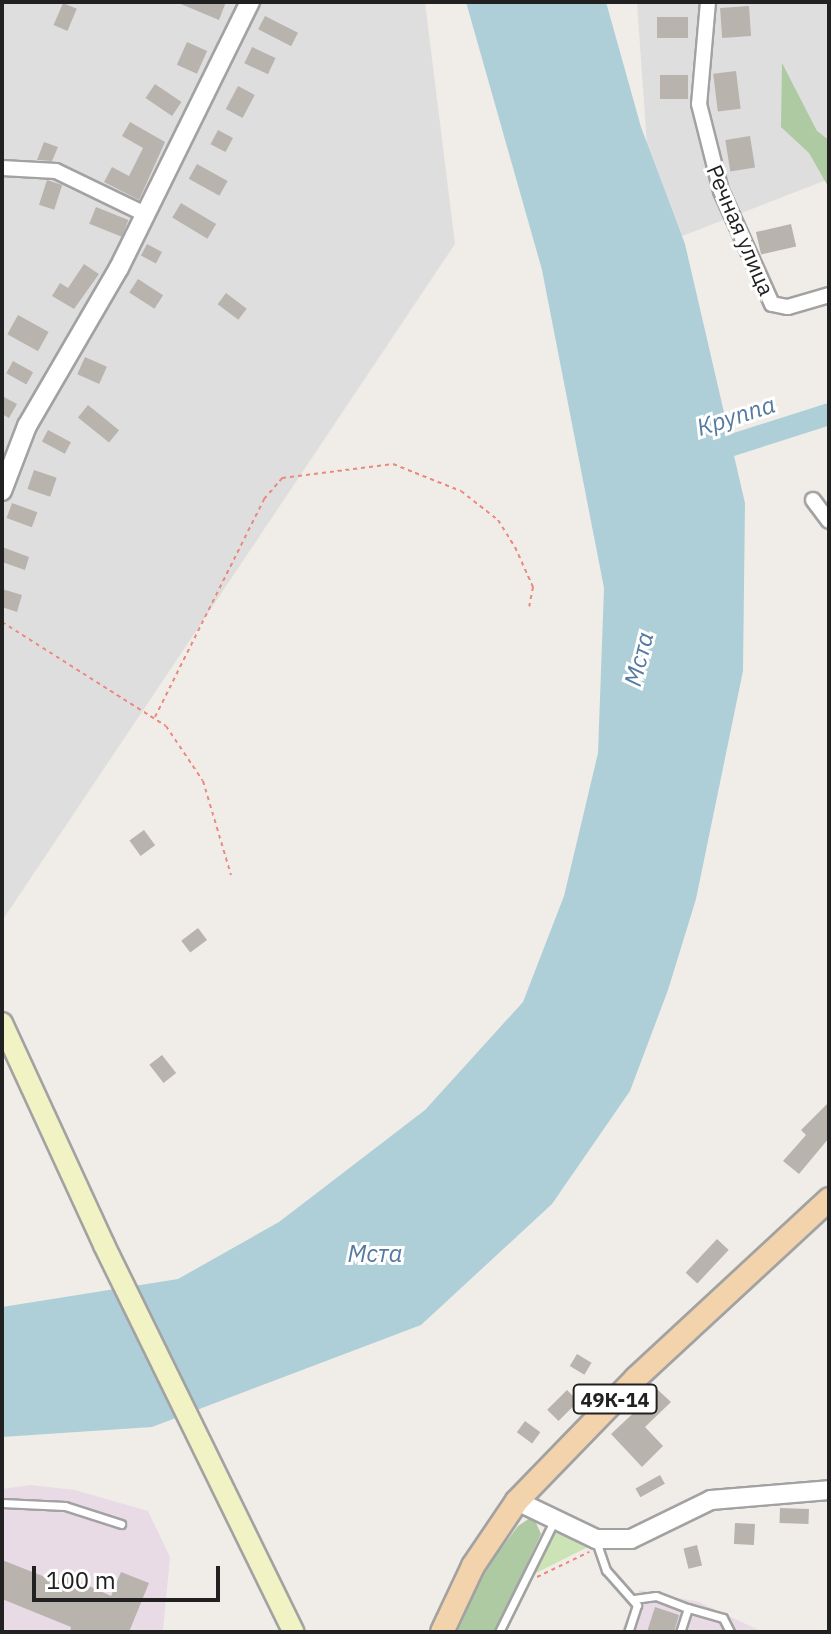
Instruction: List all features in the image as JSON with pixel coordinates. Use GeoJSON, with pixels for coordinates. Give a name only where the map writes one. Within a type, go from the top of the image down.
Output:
{"type":"FeatureCollection","features":[{"type":"Feature","properties":{"kind":"main road"},"geometry":{"type":"LineString","coordinates":[[2,1023],[104,1245],[226,1486],[294,1632]]}},
{"type":"Feature","properties":{"kind":"main road","name":"49К-14"},"geometry":{"type":"LineString","coordinates":[[442,1632],[473,1566],[517,1501],[636,1378],[829,1199]]}},
{"type":"Feature","properties":{"kind":"street"},"geometry":{"type":"LineString","coordinates":[[2,491],[9,452],[27,426],[145,214],[250,2]]}},
{"type":"Feature","properties":{"kind":"street","name":"Речная улица"},"geometry":{"type":"LineString","coordinates":[[708,2],[699,104],[721,191],[772,304],[788,307],[829,295]]}},
{"type":"Feature","properties":{"kind":"street"},"geometry":{"type":"LineString","coordinates":[[2,168],[56,171],[145,214]]}},
{"type":"Feature","properties":{"kind":"street"},"geometry":{"type":"LineString","coordinates":[[813,500],[829,521]]}},
{"type":"Feature","properties":{"kind":"street"},"geometry":{"type":"LineString","coordinates":[[810,1491],[829,1479]]}},
{"type":"Feature","properties":{"kind":"street"},"geometry":{"type":"LineString","coordinates":[[517,1501],[596,1539],[631,1539],[711,1500],[829,1490]]}},
{"type":"Feature","properties":{"kind":"lane"},"geometry":{"type":"LineString","coordinates":[[2,1503],[65,1506],[121,1524]]}},
{"type":"Feature","properties":{"kind":"lane"},"geometry":{"type":"LineString","coordinates":[[499,1632],[556,1519]]}},
{"type":"Feature","properties":{"kind":"lane"},"geometry":{"type":"LineString","coordinates":[[596,1539],[606,1570],[634,1599]]}},
{"type":"Feature","properties":{"kind":"lane"},"geometry":{"type":"LineString","coordinates":[[634,1599],[656,1596],[723,1618],[730,1632]]}},
{"type":"Feature","properties":{"kind":"lane"},"geometry":{"type":"LineString","coordinates":[[628,1632],[634,1599]]}},
{"type":"Feature","properties":{"kind":"lane"},"geometry":{"type":"LineString","coordinates":[[680,1632],[688,1608]]}},
{"type":"Feature","properties":{"kind":"path"},"geometry":{"type":"LineString","coordinates":[[155,717],[264,499],[282,478],[393,464],[461,491],[498,520],[515,547],[533,587],[529,607]]}},
{"type":"Feature","properties":{"kind":"path"},"geometry":{"type":"LineString","coordinates":[[2,622],[155,717],[203,781],[231,875]]}},
{"type":"Feature","properties":{"kind":"path"},"geometry":{"type":"LineString","coordinates":[[526,1583],[594,1549],[596,1539]]}},
{"type":"Feature","properties":{"kind":"shaded area"},"geometry":{"type":"Polygon","coordinates":[[[2,2],[425,2],[455,244],[2,921],[2,2]]]}},
{"type":"Feature","properties":{"kind":"shaded area"},"geometry":{"type":"Polygon","coordinates":[[[637,2],[829,2],[829,179],[654,247],[637,2]]]}},
{"type":"Feature","properties":{"kind":"shaded area"},"geometry":{"type":"Polygon","coordinates":[[[30,1485],[75,1490],[148,1511],[170,1557],[163,1632],[2,1632],[2,1489],[30,1485]]]}},
{"type":"Feature","properties":{"kind":"shaded area"},"geometry":{"type":"Polygon","coordinates":[[[639,1590],[699,1602],[763,1632],[621,1632],[639,1590]]]}},
{"type":"Feature","properties":{"kind":"green space"},"geometry":{"type":"Polygon","coordinates":[[[782,63],[817,131],[829,140],[829,188],[809,153],[781,127],[782,63]]]}},
{"type":"Feature","properties":{"kind":"green space"},"geometry":{"type":"Polygon","coordinates":[[[533,1516],[541,1534],[495,1632],[450,1632],[484,1571],[518,1526],[533,1516]]]}},
{"type":"Feature","properties":{"kind":"green space"},"geometry":{"type":"Polygon","coordinates":[[[556,1527],[590,1546],[534,1574],[543,1551],[556,1527]]]}},
{"type":"Feature","properties":{"kind":"water","name":"Мста"},"geometry":{"type":"Polygon","coordinates":[[[466,2],[606,2],[641,127],[685,244],[745,503],[743,671],[696,899],[668,990],[630,1091],[552,1204],[421,1325],[152,1427],[2,1437],[2,1307],[178,1279],[279,1222],[425,1110],[523,1002],[564,896],[598,753],[604,588],[542,270],[466,2]]]}},
{"type":"Feature","properties":{"kind":"building"},"geometry":{"type":"Polygon","coordinates":[[[176,2],[226,2],[219,20],[176,2]]]}},
{"type":"Feature","properties":{"kind":"building"},"geometry":{"type":"Polygon","coordinates":[[[63,3],[77,9],[67,31],[54,25],[63,3]]]}},
{"type":"Feature","properties":{"kind":"building"},"geometry":{"type":"Polygon","coordinates":[[[749,6],[751,36],[722,38],[720,8],[749,6]]]}},
{"type":"Feature","properties":{"kind":"building"},"geometry":{"type":"Polygon","coordinates":[[[265,16],[298,33],[291,46],[258,29],[265,16]]]}},
{"type":"Feature","properties":{"kind":"building"},"geometry":{"type":"Polygon","coordinates":[[[657,17],[688,17],[688,38],[657,38],[657,17]]]}},
{"type":"Feature","properties":{"kind":"building"},"geometry":{"type":"Polygon","coordinates":[[[187,42],[207,51],[197,74],[177,65],[187,42]]]}},
{"type":"Feature","properties":{"kind":"building"},"geometry":{"type":"Polygon","coordinates":[[[252,47],[276,58],[268,74],[244,63],[252,47]]]}},
{"type":"Feature","properties":{"kind":"building"},"geometry":{"type":"Polygon","coordinates":[[[736,71],[741,109],[718,112],[713,74],[736,71]]]}},
{"type":"Feature","properties":{"kind":"building"},"geometry":{"type":"Polygon","coordinates":[[[660,75],[688,75],[688,99],[660,99],[660,75]]]}},
{"type":"Feature","properties":{"kind":"building"},"geometry":{"type":"Polygon","coordinates":[[[155,84],[182,102],[172,116],[145,98],[155,84]]]}},
{"type":"Feature","properties":{"kind":"building"},"geometry":{"type":"Polygon","coordinates":[[[238,86],[255,95],[243,118],[226,109],[238,86]]]}},
{"type":"Feature","properties":{"kind":"building"},"geometry":{"type":"Polygon","coordinates":[[[130,122],[165,142],[139,200],[104,182],[112,167],[129,176],[143,148],[122,136],[130,122]]]}},
{"type":"Feature","properties":{"kind":"building"},"geometry":{"type":"Polygon","coordinates":[[[218,130],[233,138],[225,152],[210,144],[218,130]]]}},
{"type":"Feature","properties":{"kind":"building"},"geometry":{"type":"Polygon","coordinates":[[[750,136],[755,168],[730,172],[725,140],[750,136]]]}},
{"type":"Feature","properties":{"kind":"building"},"geometry":{"type":"Polygon","coordinates":[[[44,142],[58,147],[52,161],[37,160],[44,142]]]}},
{"type":"Feature","properties":{"kind":"building"},"geometry":{"type":"Polygon","coordinates":[[[197,164],[228,181],[219,196],[189,179],[197,164]]]}},
{"type":"Feature","properties":{"kind":"building"},"geometry":{"type":"Polygon","coordinates":[[[47,180],[62,185],[54,210],[39,205],[47,180]]]}},
{"type":"Feature","properties":{"kind":"building"},"geometry":{"type":"Polygon","coordinates":[[[181,203],[216,224],[207,239],[172,218],[181,203]]]}},
{"type":"Feature","properties":{"kind":"building"},"geometry":{"type":"Polygon","coordinates":[[[96,207],[128,220],[122,237],[89,224],[96,207]]]}},
{"type":"Feature","properties":{"kind":"building"},"geometry":{"type":"Polygon","coordinates":[[[791,224],[796,246],[761,255],[756,232],[791,224]]]}},
{"type":"Feature","properties":{"kind":"building"},"geometry":{"type":"Polygon","coordinates":[[[147,244],[162,252],[156,263],[141,255],[147,244]]]}},
{"type":"Feature","properties":{"kind":"building"},"geometry":{"type":"Polygon","coordinates":[[[84,264],[99,274],[74,309],[52,296],[60,283],[68,288],[84,264]]]}},
{"type":"Feature","properties":{"kind":"building"},"geometry":{"type":"Polygon","coordinates":[[[138,279],[163,295],[154,309],[129,292],[138,279]]]}},
{"type":"Feature","properties":{"kind":"building"},"geometry":{"type":"Polygon","coordinates":[[[226,293],[247,309],[238,320],[218,304],[226,293]]]}},
{"type":"Feature","properties":{"kind":"building"},"geometry":{"type":"Polygon","coordinates":[[[18,315],[49,332],[38,351],[7,334],[18,315]]]}},
{"type":"Feature","properties":{"kind":"building"},"geometry":{"type":"Polygon","coordinates":[[[85,357],[107,367],[99,384],[77,374],[85,357]]]}},
{"type":"Feature","properties":{"kind":"building"},"geometry":{"type":"Polygon","coordinates":[[[13,361],[33,372],[26,384],[6,373],[13,361]]]}},
{"type":"Feature","properties":{"kind":"building"},"geometry":{"type":"Polygon","coordinates":[[[2,396],[17,404],[9,418],[2,414],[2,396]]]}},
{"type":"Feature","properties":{"kind":"building"},"geometry":{"type":"Polygon","coordinates":[[[88,405],[119,430],[109,443],[78,417],[88,405]]]}},
{"type":"Feature","properties":{"kind":"building"},"geometry":{"type":"Polygon","coordinates":[[[48,430],[71,442],[65,454],[42,441],[48,430]]]}},
{"type":"Feature","properties":{"kind":"building"},"geometry":{"type":"Polygon","coordinates":[[[34,470],[57,478],[50,497],[27,489],[34,470]]]}},
{"type":"Feature","properties":{"kind":"building"},"geometry":{"type":"Polygon","coordinates":[[[12,503],[37,512],[32,527],[7,518],[12,503]]]}},
{"type":"Feature","properties":{"kind":"building"},"geometry":{"type":"Polygon","coordinates":[[[2,547],[29,557],[25,570],[2,562],[2,547]]]}},
{"type":"Feature","properties":{"kind":"building"},"geometry":{"type":"Polygon","coordinates":[[[2,589],[22,595],[17,612],[2,607],[2,589]]]}},
{"type":"Feature","properties":{"kind":"building"},"geometry":{"type":"Polygon","coordinates":[[[144,830],[155,845],[141,856],[129,841],[144,830]]]}},
{"type":"Feature","properties":{"kind":"building"},"geometry":{"type":"Polygon","coordinates":[[[198,928],[207,940],[190,953],[181,941],[198,928]]]}},
{"type":"Feature","properties":{"kind":"building"},"geometry":{"type":"Polygon","coordinates":[[[162,1055],[176,1073],[164,1083],[149,1065],[162,1055]]]}},
{"type":"Feature","properties":{"kind":"building"},"geometry":{"type":"Polygon","coordinates":[[[829,1102],[829,1138],[799,1174],[783,1161],[806,1135],[801,1130],[829,1102]]]}},
{"type":"Feature","properties":{"kind":"building"},"geometry":{"type":"Polygon","coordinates":[[[717,1239],[729,1250],[697,1284],[686,1273],[717,1239]]]}},
{"type":"Feature","properties":{"kind":"building"},"geometry":{"type":"Polygon","coordinates":[[[577,1354],[592,1363],[584,1375],[570,1366],[577,1354]]]}},
{"type":"Feature","properties":{"kind":"building"},"geometry":{"type":"Polygon","coordinates":[[[567,1390],[578,1401],[559,1421],[547,1410],[567,1390]]]}},
{"type":"Feature","properties":{"kind":"building"},"geometry":{"type":"Polygon","coordinates":[[[658,1390],[671,1402],[645,1427],[663,1446],[642,1467],[611,1434],[658,1390]]]}},
{"type":"Feature","properties":{"kind":"building"},"geometry":{"type":"Polygon","coordinates":[[[525,1421],[540,1432],[532,1443],[517,1432],[525,1421]]]}},
{"type":"Feature","properties":{"kind":"building"},"geometry":{"type":"Polygon","coordinates":[[[660,1475],[665,1484],[640,1497],[636,1489],[660,1475]]]}},
{"type":"Feature","properties":{"kind":"building"},"geometry":{"type":"Polygon","coordinates":[[[780,1508],[809,1509],[808,1524],[779,1523],[780,1508]]]}},
{"type":"Feature","properties":{"kind":"building"},"geometry":{"type":"Polygon","coordinates":[[[735,1523],[755,1524],[754,1545],[734,1544],[735,1523]]]}},
{"type":"Feature","properties":{"kind":"building"},"geometry":{"type":"Polygon","coordinates":[[[697,1545],[702,1565],[688,1569],[683,1548],[697,1545]]]}},
{"type":"Feature","properties":{"kind":"building"},"geometry":{"type":"Polygon","coordinates":[[[2,1560],[58,1582],[61,1573],[111,1596],[121,1572],[149,1583],[129,1632],[70,1632],[71,1627],[2,1599],[2,1560]]]}},
{"type":"Feature","properties":{"kind":"building"},"geometry":{"type":"Polygon","coordinates":[[[655,1607],[679,1615],[674,1632],[647,1632],[655,1607]]]}},
{"type":"Feature","properties":{"kind":"waterway","name":"Круппа"},"geometry":{"type":"LineString","coordinates":[[704,454],[829,414]]}}]}
